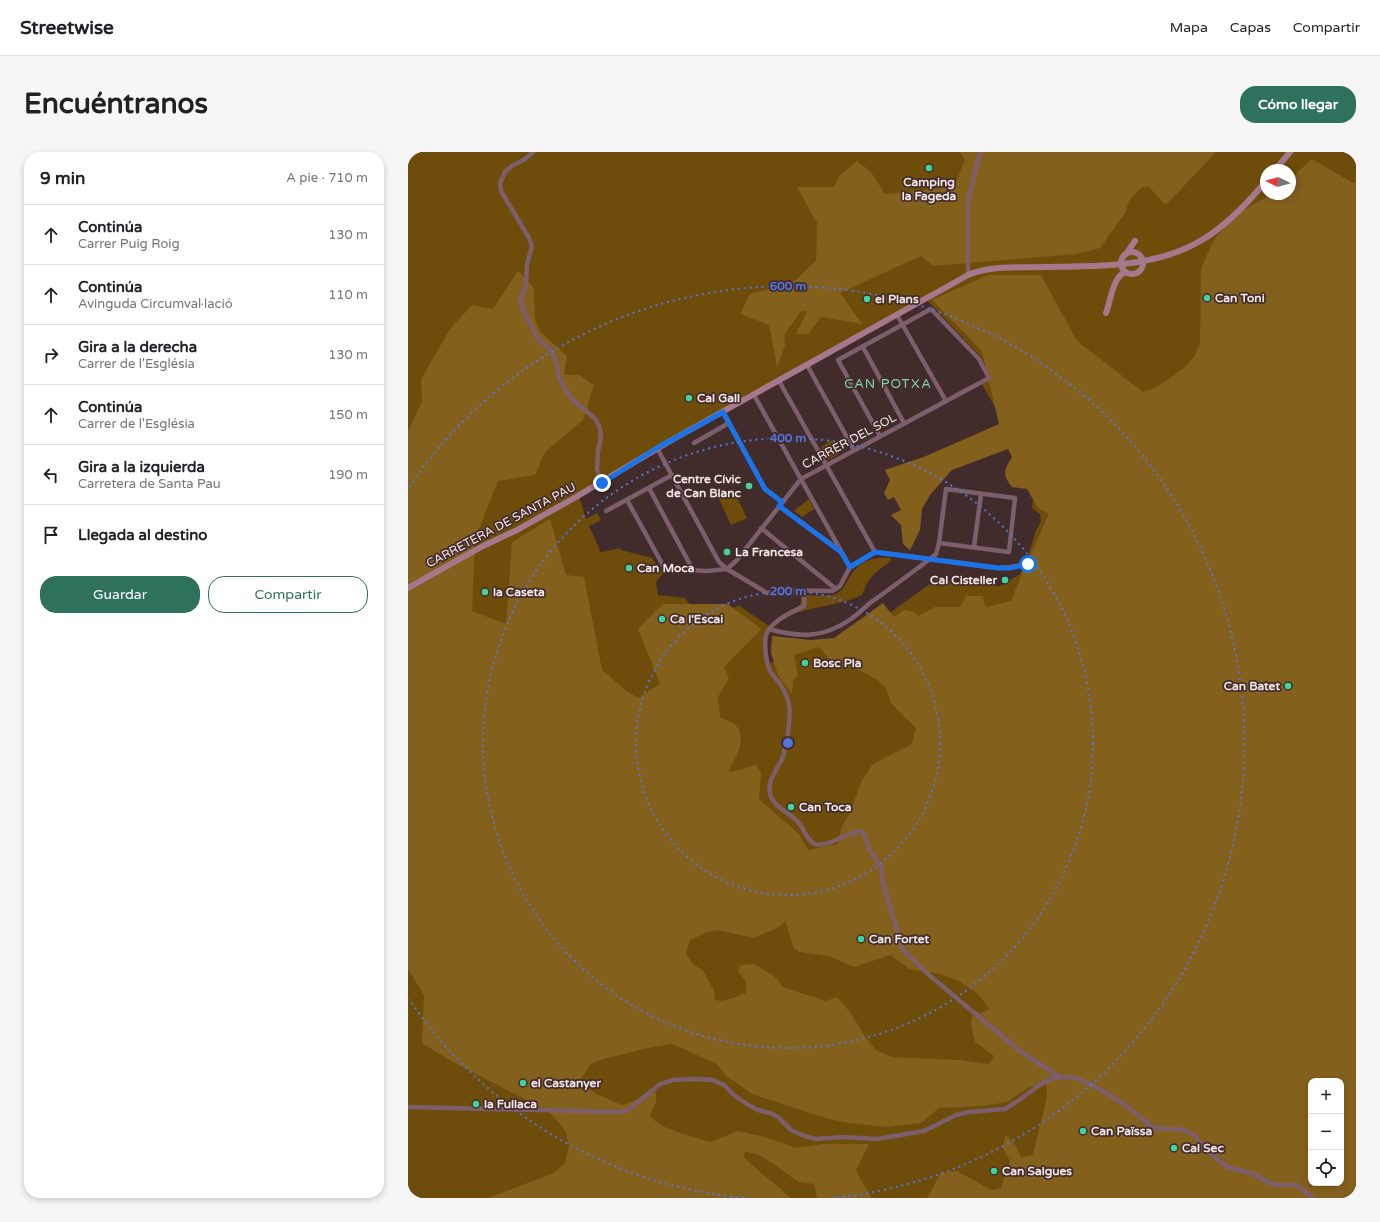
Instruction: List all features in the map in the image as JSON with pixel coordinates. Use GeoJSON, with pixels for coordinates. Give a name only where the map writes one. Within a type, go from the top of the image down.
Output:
{"type":"FeatureCollection","features":[{"type":"Feature","properties":{"kind":"main road"},"geometry":{"type":"LineString","coordinates":[[1281,164],[1290,152]]}},
{"type":"Feature","properties":{"kind":"main road","name":"CARRETERA DE SANTA PAU"},"geometry":{"type":"LineString","coordinates":[[408,588],[483,546],[517,530],[602,483],[657,448],[968,275],[998,268],[1145,263],[1201,241],[1225,224],[1249,202],[1260,189]]}},
{"type":"Feature","properties":{"kind":"main road"},"geometry":{"type":"LineString","coordinates":[[1106,265],[1130,274],[1136,274],[1145,263],[1135,249],[1135,241],[1125,255],[1121,264],[1125,272]]}},
{"type":"Feature","properties":{"kind":"main road"},"geometry":{"type":"LineString","coordinates":[[1106,265],[1117,262],[1125,255],[1132,252],[1162,257]]}},
{"type":"Feature","properties":{"kind":"main road"},"geometry":{"type":"LineString","coordinates":[[1106,313],[1116,282],[1120,274],[1125,272]]}},
{"type":"Feature","properties":{"kind":"street"},"geometry":{"type":"LineString","coordinates":[[533,152],[505,172],[500,183],[501,191],[529,238],[532,246],[527,264],[526,285],[521,299],[522,310],[538,339],[552,351],[558,368],[558,376],[567,392],[574,401],[591,415],[600,428],[601,436],[597,469],[602,483]]}},
{"type":"Feature","properties":{"kind":"street"},"geometry":{"type":"LineString","coordinates":[[968,275],[968,203],[980,152]]}},
{"type":"Feature","properties":{"kind":"street","name":"CARRER DEL SOL"},"geometry":{"type":"LineString","coordinates":[[727,569],[736,561],[801,479],[989,378],[979,359],[932,309],[903,326]]}},
{"type":"Feature","properties":{"kind":"street"},"geometry":{"type":"LineString","coordinates":[[896,315],[946,400]]}},
{"type":"Feature","properties":{"kind":"street"},"geometry":{"type":"LineString","coordinates":[[880,436],[838,360],[903,326]]}},
{"type":"Feature","properties":{"kind":"street"},"geometry":{"type":"LineString","coordinates":[[863,347],[904,423]]}},
{"type":"Feature","properties":{"kind":"street"},"geometry":{"type":"LineString","coordinates":[[807,365],[854,450]]}},
{"type":"Feature","properties":{"kind":"street"},"geometry":{"type":"LineString","coordinates":[[779,381],[875,552]]}},
{"type":"Feature","properties":{"kind":"street"},"geometry":{"type":"LineString","coordinates":[[754,395],[850,567]]}},
{"type":"Feature","properties":{"kind":"street"},"geometry":{"type":"LineString","coordinates":[[723,412],[765,489],[780,504],[841,552]]}},
{"type":"Feature","properties":{"kind":"street"},"geometry":{"type":"LineString","coordinates":[[694,443],[729,423]]}},
{"type":"Feature","properties":{"kind":"street"},"geometry":{"type":"LineString","coordinates":[[657,448],[719,562],[727,569],[767,592],[785,590],[826,592],[836,589],[840,586],[850,567],[875,552],[998,568],[1010,568],[1028,564]]}},
{"type":"Feature","properties":{"kind":"street"},"geometry":{"type":"LineString","coordinates":[[606,511],[672,476]]}},
{"type":"Feature","properties":{"kind":"street"},"geometry":{"type":"LineString","coordinates":[[649,488],[693,570]]}},
{"type":"Feature","properties":{"kind":"street"},"geometry":{"type":"LineString","coordinates":[[769,629],[788,634],[812,635],[834,630],[930,560],[936,554],[939,543],[946,489],[1015,498],[1009,552],[939,543]]}},
{"type":"Feature","properties":{"kind":"street"},"geometry":{"type":"LineString","coordinates":[[974,547],[981,494]]}},
{"type":"Feature","properties":{"kind":"street"},"geometry":{"type":"LineString","coordinates":[[627,500],[665,569],[707,571],[727,569]]}},
{"type":"Feature","properties":{"kind":"street"},"geometry":{"type":"LineString","coordinates":[[761,528],[836,589]]}},
{"type":"Feature","properties":{"kind":"street"},"geometry":{"type":"LineString","coordinates":[[805,591],[804,606],[778,620],[769,629],[766,635],[766,652],[770,671],[785,693],[789,705],[790,718],[782,758],[770,780],[769,792],[773,801],[798,822],[811,842],[824,844],[855,831],[861,831],[864,834],[870,851],[881,866],[883,883],[903,950],[928,975],[1021,1052],[1060,1077]]}},
{"type":"Feature","properties":{"kind":"street"},"geometry":{"type":"LineString","coordinates":[[408,1107],[619,1112],[628,1110],[654,1088],[666,1082],[692,1079],[713,1080],[724,1085],[734,1096],[750,1106],[778,1118],[791,1130],[804,1136],[816,1139],[842,1137],[877,1139],[924,1131],[956,1115],[969,1112],[1004,1109],[1052,1078],[1073,1077],[1104,1092],[1128,1107],[1152,1127],[1161,1129],[1179,1129],[1189,1132],[1195,1136],[1205,1149],[1227,1167],[1254,1174],[1270,1183],[1277,1185],[1297,1184],[1313,1198]]}},
{"type":"Feature","properties":{"kind":"shaded area"},"geometry":{"type":"Polygon","coordinates":[[[408,152],[1356,152],[1356,1198],[408,1198],[408,152]],[[926,299],[578,493],[586,519],[597,513],[601,520],[589,526],[601,552],[620,548],[621,550],[652,558],[658,568],[662,569],[664,572],[656,582],[658,595],[685,598],[705,625],[738,605],[769,626],[784,614],[800,605],[800,595],[795,593],[817,596],[834,595],[842,590],[853,572],[862,564],[872,559],[891,558],[890,562],[870,580],[862,595],[844,602],[790,615],[775,626],[769,633],[767,640],[770,663],[878,621],[937,579],[1000,586],[1020,574],[1026,563],[1035,533],[1041,521],[1040,514],[1032,508],[1036,481],[982,384],[992,378],[981,357],[926,299]]]}},
{"type":"Feature","properties":{"kind":"shaded area"},"geometry":{"type":"Polygon","coordinates":[[[960,152],[1216,152],[1167,204],[1164,203],[1148,186],[1141,188],[1130,199],[1125,213],[1100,248],[1076,254],[933,266],[921,256],[840,293],[862,324],[821,317],[808,334],[796,334],[807,311],[801,311],[784,335],[785,346],[777,367],[769,325],[740,314],[750,294],[791,284],[816,261],[817,223],[797,187],[834,187],[839,176],[857,161],[871,172],[885,194],[954,187],[965,160],[960,152]]]}},
{"type":"Feature","properties":{"kind":"shaded area"},"geometry":{"type":"Polygon","coordinates":[[[1312,159],[1353,183],[1356,182],[1356,1198],[927,1198],[941,1173],[957,1171],[991,1190],[1001,1188],[1010,1161],[1003,1149],[1005,1135],[1014,1143],[1021,1157],[1033,1155],[1047,1097],[1046,1080],[1026,1089],[1007,1102],[984,1106],[939,1108],[921,1123],[886,1127],[849,1123],[825,1118],[752,1094],[725,1075],[717,1064],[672,1044],[652,1047],[600,1060],[591,1064],[580,1080],[594,1093],[622,1105],[656,1092],[656,1102],[650,1117],[662,1126],[710,1142],[738,1131],[765,1137],[796,1148],[824,1144],[869,1144],[856,1170],[872,1198],[817,1198],[814,1184],[798,1182],[757,1154],[745,1152],[744,1157],[790,1198],[488,1198],[554,1173],[565,1163],[569,1147],[566,1132],[557,1120],[546,1110],[451,1061],[422,1043],[424,995],[408,969],[408,431],[422,401],[421,379],[450,329],[472,305],[493,309],[518,271],[534,288],[535,319],[540,332],[567,356],[564,375],[579,375],[594,385],[583,420],[545,452],[535,475],[498,481],[475,539],[472,611],[506,624],[512,542],[550,519],[566,575],[584,577],[602,670],[624,689],[638,698],[660,684],[638,629],[663,604],[728,604],[761,629],[724,667],[729,678],[718,697],[720,717],[734,724],[741,735],[738,753],[729,770],[731,772],[756,765],[761,773],[759,799],[799,834],[808,850],[838,844],[841,828],[850,813],[862,780],[873,764],[912,744],[916,728],[891,703],[886,688],[877,680],[861,671],[831,661],[819,647],[794,655],[798,675],[793,680],[792,694],[778,675],[771,653],[772,636],[811,640],[834,638],[883,603],[894,617],[904,610],[914,612],[918,616],[935,607],[960,607],[966,596],[983,596],[985,606],[987,607],[1011,601],[1049,514],[1038,508],[1027,489],[1012,487],[1009,483],[1005,476],[1007,465],[1012,457],[1008,449],[952,470],[930,495],[922,509],[920,530],[910,550],[903,544],[901,525],[891,515],[901,510],[894,497],[888,500],[884,493],[890,480],[885,470],[926,456],[999,424],[982,351],[932,300],[988,275],[1041,275],[1077,341],[1143,392],[1157,387],[1183,369],[1194,357],[1200,344],[1201,268],[1214,240],[1233,216],[1262,200],[1296,200],[1296,174],[1312,159]],[[785,921],[779,927],[754,938],[718,930],[708,932],[690,940],[686,954],[693,964],[703,971],[714,990],[715,1000],[723,1001],[746,993],[746,982],[738,971],[740,965],[754,964],[774,976],[783,987],[826,1001],[837,997],[850,1012],[866,1038],[876,1050],[891,1057],[959,1060],[990,1064],[994,1056],[975,1042],[971,1024],[972,1017],[990,1009],[977,993],[959,981],[941,974],[910,969],[890,955],[854,967],[829,956],[800,952],[794,948],[785,921]]]}},
{"type":"Feature","properties":{"kind":"shaded area"},"geometry":{"type":"Polygon","coordinates":[[[832,440],[839,454],[828,460],[821,447],[832,440]]]}},
{"type":"Feature","properties":{"kind":"shaded area"},"geometry":{"type":"Polygon","coordinates":[[[733,489],[747,518],[731,525],[718,497],[733,489]]]}},
{"type":"Feature","properties":{"kind":"shaded area"},"geometry":{"type":"Polygon","coordinates":[[[809,499],[814,509],[802,517],[794,511],[809,499]]]}},
{"type":"Feature","properties":{"kind":"place","name":"Camping la Fageda"},"geometry":{"type":"Point","coordinates":[929,168]}},
{"type":"Feature","properties":{"kind":"place","name":"Can Toni"},"geometry":{"type":"Point","coordinates":[1207,298]}},
{"type":"Feature","properties":{"kind":"place","name":"el Plans"},"geometry":{"type":"Point","coordinates":[867,299]}},
{"type":"Feature","properties":{"kind":"place","name":"Cal Gall"},"geometry":{"type":"Point","coordinates":[689,398]}},
{"type":"Feature","properties":{"kind":"place","name":"Centre Cívic de Can Blanc"},"geometry":{"type":"Point","coordinates":[749,486]}},
{"type":"Feature","properties":{"kind":"place","name":"La Francesa"},"geometry":{"type":"Point","coordinates":[727,552]}},
{"type":"Feature","properties":{"kind":"place","name":"Can Moca"},"geometry":{"type":"Point","coordinates":[629,568]}},
{"type":"Feature","properties":{"kind":"place","name":"Cal Cisteller"},"geometry":{"type":"Point","coordinates":[1005,580]}},
{"type":"Feature","properties":{"kind":"place","name":"la Caseta"},"geometry":{"type":"Point","coordinates":[485,592]}},
{"type":"Feature","properties":{"kind":"place","name":"Ca l'Escai"},"geometry":{"type":"Point","coordinates":[662,619]}},
{"type":"Feature","properties":{"kind":"place","name":"Bosc Pla"},"geometry":{"type":"Point","coordinates":[805,663]}},
{"type":"Feature","properties":{"kind":"place","name":"Can Batet"},"geometry":{"type":"Point","coordinates":[1288,686]}},
{"type":"Feature","properties":{"kind":"place","name":"Can Toca"},"geometry":{"type":"Point","coordinates":[791,807]}},
{"type":"Feature","properties":{"kind":"place","name":"Can Fortet"},"geometry":{"type":"Point","coordinates":[861,939]}},
{"type":"Feature","properties":{"kind":"place","name":"el Castanyer"},"geometry":{"type":"Point","coordinates":[523,1083]}},
{"type":"Feature","properties":{"kind":"place","name":"la Fullaca"},"geometry":{"type":"Point","coordinates":[476,1104]}},
{"type":"Feature","properties":{"kind":"place","name":"Can Païssa"},"geometry":{"type":"Point","coordinates":[1083,1131]}},
{"type":"Feature","properties":{"kind":"place","name":"Cal Sec"},"geometry":{"type":"Point","coordinates":[1174,1148]}},
{"type":"Feature","properties":{"kind":"place","name":"Can Salgues"},"geometry":{"type":"Point","coordinates":[994,1171]}},
{"type":"Feature","properties":{"kind":"district","name":"CAN POTXA"},"geometry":{"type":"Point","coordinates":[888,384]}},
{"type":"Feature","properties":{"kind":"route"},"geometry":{"type":"LineString","coordinates":[[602,483],[657,448],[723,412],[765,489],[782,502],[779,506],[841,552],[850,567],[875,552],[998,568],[1010,568],[1028,564]]}}]}
